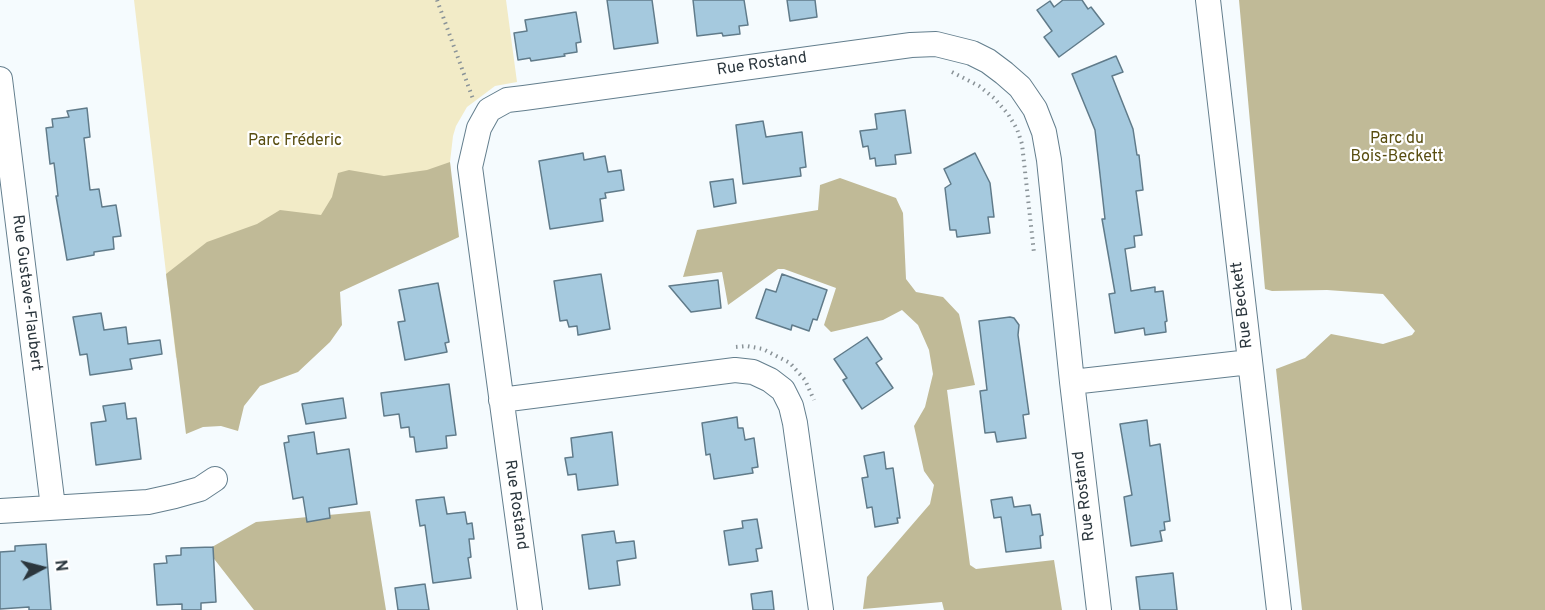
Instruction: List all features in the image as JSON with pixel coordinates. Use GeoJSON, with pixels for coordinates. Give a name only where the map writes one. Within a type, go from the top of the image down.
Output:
{"type":"FeatureCollection","features":[{"type":"Feature","properties":{"kind":"street","name":"Rue Beckett"},"geometry":{"type":"LineString","coordinates":[[1208,0],[1279,610]]}},
{"type":"Feature","properties":{"kind":"street","name":"Rue Rostand"},"geometry":{"type":"LineString","coordinates":[[530,610],[470,167],[472,153],[489,110],[507,100],[911,45],[936,44],[972,53],[988,61],[1020,87],[1035,109],[1044,132],[1099,610]]}},
{"type":"Feature","properties":{"kind":"street","name":"Rue Gustave-Flaubert"},"geometry":{"type":"LineString","coordinates":[[0,79],[53,507]]}},
{"type":"Feature","properties":{"kind":"street"},"geometry":{"type":"LineString","coordinates":[[1072,382],[1250,362]]}},
{"type":"Feature","properties":{"kind":"street"},"geometry":{"type":"LineString","coordinates":[[501,400],[735,370],[753,372],[770,380],[783,390],[791,406],[795,423],[821,610]]}},
{"type":"Feature","properties":{"kind":"street"},"geometry":{"type":"LineString","coordinates":[[0,511],[148,502],[200,489],[214,479]]}},
{"type":"Feature","properties":{"kind":"path"},"geometry":{"type":"LineString","coordinates":[[437,0],[467,86],[483,121]]}},
{"type":"Feature","properties":{"kind":"path"},"geometry":{"type":"LineString","coordinates":[[948,71],[972,82],[994,98],[1017,129],[1023,156],[1035,259]]}},
{"type":"Feature","properties":{"kind":"path"},"geometry":{"type":"LineString","coordinates":[[730,347],[747,346],[763,349],[790,363],[806,380],[812,390],[815,403]]}},
{"type":"Feature","properties":{"kind":"green space","name":"Parc Fréderic"},"geometry":{"type":"Polygon","coordinates":[[[134,0],[506,0],[517,82],[495,86],[467,107],[453,136],[450,162],[451,180],[176,358],[134,0]]]}},
{"type":"Feature","properties":{"kind":"green space","name":"Parc du Bois-Beckett"},"geometry":{"type":"Polygon","coordinates":[[[1239,0],[1545,0],[1545,610],[1302,610],[1276,369],[1305,358],[1331,334],[1383,344],[1412,335],[1415,331],[1383,294],[1265,289],[1239,0]]]}},
{"type":"Feature","properties":{"kind":"green space"},"geometry":{"type":"Polygon","coordinates":[[[450,162],[459,237],[340,292],[342,325],[330,342],[298,372],[260,386],[244,406],[238,431],[221,426],[203,427],[186,434],[166,274],[207,242],[257,224],[280,210],[321,215],[332,197],[338,173],[349,170],[384,176],[427,170],[450,162]]]}},
{"type":"Feature","properties":{"kind":"green space"},"geometry":{"type":"Polygon","coordinates":[[[840,178],[896,198],[903,213],[906,279],[916,292],[943,297],[959,314],[975,385],[947,390],[970,565],[976,569],[1054,560],[1062,610],[944,610],[942,602],[863,609],[867,577],[930,504],[934,485],[924,471],[914,426],[925,407],[933,374],[929,350],[918,325],[902,310],[883,320],[831,332],[824,325],[836,288],[784,269],[778,269],[728,305],[722,272],[683,277],[697,230],[818,210],[820,185],[840,178]]]}},
{"type":"Feature","properties":{"kind":"green space"},"geometry":{"type":"Polygon","coordinates":[[[370,511],[386,610],[254,610],[211,555],[212,547],[256,522],[370,511]]]}},
{"type":"Feature","properties":{"kind":"building"},"geometry":{"type":"Polygon","coordinates":[[[607,0],[652,0],[658,43],[614,49],[607,0]]]}},
{"type":"Feature","properties":{"kind":"building"},"geometry":{"type":"Polygon","coordinates":[[[693,0],[744,0],[748,25],[739,26],[740,34],[723,36],[722,33],[697,36],[693,0]]]}},
{"type":"Feature","properties":{"kind":"building"},"geometry":{"type":"Polygon","coordinates":[[[787,0],[815,0],[817,17],[790,21],[787,0]]]}},
{"type":"Feature","properties":{"kind":"building"},"geometry":{"type":"Polygon","coordinates":[[[1063,0],[1082,0],[1088,9],[1091,7],[1104,24],[1059,57],[1044,37],[1052,31],[1037,10],[1050,1],[1054,7],[1063,0]]]}},
{"type":"Feature","properties":{"kind":"building"},"geometry":{"type":"Polygon","coordinates":[[[576,12],[581,42],[576,43],[577,52],[531,61],[530,58],[518,60],[514,33],[527,31],[525,20],[576,12]]]}},
{"type":"Feature","properties":{"kind":"building"},"geometry":{"type":"Polygon","coordinates":[[[1116,56],[1123,72],[1112,76],[1133,129],[1143,190],[1136,191],[1142,235],[1134,236],[1135,247],[1125,249],[1131,291],[1155,287],[1155,292],[1163,291],[1167,321],[1165,322],[1166,332],[1145,335],[1144,328],[1115,333],[1109,294],[1115,293],[1102,219],[1105,219],[1095,130],[1072,74],[1116,56]]]}},
{"type":"Feature","properties":{"kind":"building"},"geometry":{"type":"Polygon","coordinates":[[[87,108],[90,137],[84,138],[90,190],[99,189],[102,207],[116,205],[121,236],[113,237],[114,249],[67,260],[56,196],[58,196],[54,163],[50,164],[46,128],[53,127],[52,119],[69,117],[67,111],[87,108]]]}},
{"type":"Feature","properties":{"kind":"building"},"geometry":{"type":"Polygon","coordinates":[[[905,110],[911,153],[895,155],[896,164],[876,166],[875,158],[870,159],[868,146],[863,147],[860,131],[877,129],[875,114],[905,110]]]}},
{"type":"Feature","properties":{"kind":"building"},"geometry":{"type":"Polygon","coordinates":[[[763,121],[766,137],[802,132],[806,167],[800,168],[801,176],[743,184],[736,125],[763,121]]]}},
{"type":"Feature","properties":{"kind":"building"},"geometry":{"type":"Polygon","coordinates":[[[583,153],[584,160],[605,156],[608,172],[621,170],[624,190],[605,193],[606,198],[600,199],[603,221],[550,229],[539,161],[583,153]]]}},
{"type":"Feature","properties":{"kind":"building"},"geometry":{"type":"Polygon","coordinates":[[[975,153],[990,183],[994,217],[988,217],[990,233],[957,237],[956,230],[950,230],[945,188],[951,184],[944,169],[975,153]]]}},
{"type":"Feature","properties":{"kind":"building"},"geometry":{"type":"Polygon","coordinates":[[[733,179],[736,203],[714,207],[710,182],[733,179]]]}},
{"type":"Feature","properties":{"kind":"building"},"geometry":{"type":"Polygon","coordinates":[[[601,274],[610,329],[578,335],[577,326],[569,327],[567,320],[560,321],[554,281],[601,274]]]}},
{"type":"Feature","properties":{"kind":"building"},"geometry":{"type":"Polygon","coordinates":[[[782,274],[827,290],[817,320],[813,319],[809,331],[792,325],[791,330],[756,318],[766,289],[776,292],[782,274]]]}},
{"type":"Feature","properties":{"kind":"building"},"geometry":{"type":"Polygon","coordinates":[[[718,280],[721,308],[691,312],[669,286],[718,280]]]}},
{"type":"Feature","properties":{"kind":"building"},"geometry":{"type":"Polygon","coordinates":[[[438,283],[449,342],[445,343],[447,352],[405,360],[398,322],[405,321],[399,290],[438,283]]]}},
{"type":"Feature","properties":{"kind":"building"},"geometry":{"type":"Polygon","coordinates":[[[101,313],[104,330],[126,327],[128,344],[160,340],[162,354],[130,359],[132,369],[90,375],[87,354],[80,355],[73,317],[101,313]]]}},
{"type":"Feature","properties":{"kind":"building"},"geometry":{"type":"Polygon","coordinates":[[[1014,318],[1019,325],[1018,335],[1029,414],[1023,415],[1026,438],[997,442],[995,432],[985,433],[980,391],[987,390],[979,321],[1014,318]]]}},
{"type":"Feature","properties":{"kind":"building"},"geometry":{"type":"Polygon","coordinates":[[[867,337],[882,359],[876,363],[893,388],[862,409],[843,380],[847,378],[834,359],[867,337]]]}},
{"type":"Feature","properties":{"kind":"building"},"geometry":{"type":"Polygon","coordinates":[[[449,384],[456,435],[446,436],[447,448],[416,452],[414,437],[410,437],[409,427],[401,428],[399,414],[384,416],[381,393],[449,384]]]}},
{"type":"Feature","properties":{"kind":"building"},"geometry":{"type":"Polygon","coordinates":[[[343,398],[346,418],[306,424],[302,404],[343,398]]]}},
{"type":"Feature","properties":{"kind":"building"},"geometry":{"type":"Polygon","coordinates":[[[125,403],[127,419],[136,418],[141,459],[96,465],[91,423],[106,421],[103,406],[125,403]]]}},
{"type":"Feature","properties":{"kind":"building"},"geometry":{"type":"Polygon","coordinates":[[[737,417],[738,428],[743,428],[745,440],[754,438],[758,467],[752,468],[753,473],[714,479],[710,454],[706,455],[702,423],[737,417]]]}},
{"type":"Feature","properties":{"kind":"building"},"geometry":{"type":"Polygon","coordinates":[[[1147,420],[1150,446],[1160,444],[1170,521],[1164,522],[1165,530],[1160,531],[1162,541],[1131,546],[1124,497],[1132,495],[1120,424],[1147,420]]]}},
{"type":"Feature","properties":{"kind":"building"},"geometry":{"type":"Polygon","coordinates":[[[314,432],[317,454],[349,449],[357,504],[329,508],[330,518],[307,522],[303,497],[293,499],[284,443],[289,442],[288,436],[314,432]]]}},
{"type":"Feature","properties":{"kind":"building"},"geometry":{"type":"Polygon","coordinates":[[[612,432],[618,485],[578,490],[576,474],[568,475],[565,458],[573,457],[571,438],[612,432]]]}},
{"type":"Feature","properties":{"kind":"building"},"geometry":{"type":"Polygon","coordinates":[[[884,452],[886,469],[893,468],[900,518],[897,518],[898,523],[875,527],[872,507],[867,508],[862,478],[868,477],[864,456],[884,452]]]}},
{"type":"Feature","properties":{"kind":"building"},"geometry":{"type":"Polygon","coordinates":[[[444,497],[447,514],[465,512],[467,524],[472,523],[474,539],[469,539],[471,557],[468,558],[471,578],[433,583],[425,525],[420,526],[416,500],[444,497]]]}},
{"type":"Feature","properties":{"kind":"building"},"geometry":{"type":"Polygon","coordinates":[[[1012,497],[1014,507],[1030,505],[1032,515],[1040,514],[1043,535],[1040,536],[1041,548],[1006,552],[1001,517],[994,518],[991,500],[1012,497]]]}},
{"type":"Feature","properties":{"kind":"building"},"geometry":{"type":"Polygon","coordinates":[[[757,519],[762,548],[756,549],[758,561],[729,565],[724,531],[743,528],[742,521],[757,519]]]}},
{"type":"Feature","properties":{"kind":"building"},"geometry":{"type":"Polygon","coordinates":[[[614,531],[616,543],[634,541],[636,558],[617,561],[620,585],[589,589],[582,535],[614,531]]]}},
{"type":"Feature","properties":{"kind":"building"},"geometry":{"type":"Polygon","coordinates":[[[46,544],[51,610],[29,610],[29,607],[0,609],[0,552],[15,551],[15,546],[46,544]]]}},
{"type":"Feature","properties":{"kind":"building"},"geometry":{"type":"Polygon","coordinates":[[[213,547],[216,602],[201,603],[201,610],[182,610],[182,604],[157,605],[154,564],[167,563],[166,556],[181,555],[181,548],[213,547]]]}},
{"type":"Feature","properties":{"kind":"building"},"geometry":{"type":"Polygon","coordinates":[[[1173,573],[1177,610],[1140,610],[1136,577],[1173,573]]]}},
{"type":"Feature","properties":{"kind":"building"},"geometry":{"type":"Polygon","coordinates":[[[425,584],[429,610],[398,610],[395,588],[425,584]]]}},
{"type":"Feature","properties":{"kind":"building"},"geometry":{"type":"Polygon","coordinates":[[[772,591],[774,610],[753,610],[751,594],[772,591]]]}}]}
